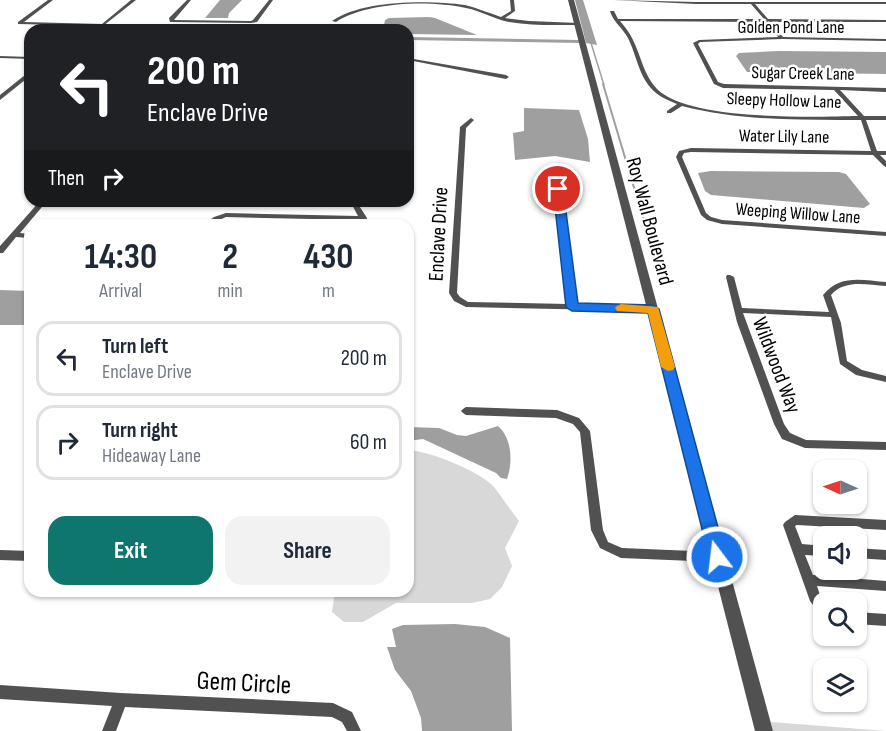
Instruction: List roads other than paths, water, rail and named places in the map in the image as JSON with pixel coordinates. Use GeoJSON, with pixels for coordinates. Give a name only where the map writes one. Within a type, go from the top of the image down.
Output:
{"type":"FeatureCollection","features":[{"type":"Feature","properties":{"kind":"street"},"geometry":{"type":"LineString","coordinates":[[51,0],[20,23],[103,24],[134,0]]}},
{"type":"Feature","properties":{"kind":"street"},"geometry":{"type":"LineString","coordinates":[[189,0],[171,19],[172,21],[255,21],[271,0]]}},
{"type":"Feature","properties":{"kind":"street"},"geometry":{"type":"LineString","coordinates":[[501,19],[513,11],[512,0]]}},
{"type":"Feature","properties":{"kind":"street","name":"Roy Wall Boulevard"},"geometry":{"type":"LineString","coordinates":[[571,0],[764,731]]}},
{"type":"Feature","properties":{"kind":"street"},"geometry":{"type":"LineString","coordinates":[[615,0],[696,3],[886,3]]}},
{"type":"Feature","properties":{"kind":"street"},"geometry":{"type":"LineString","coordinates":[[334,21],[341,14],[358,6],[384,2],[444,2],[501,19],[525,23],[578,24]]}},
{"type":"Feature","properties":{"kind":"street"},"geometry":{"type":"LineString","coordinates":[[751,2],[782,38]]}},
{"type":"Feature","properties":{"kind":"street"},"geometry":{"type":"LineString","coordinates":[[352,4],[358,6]]}},
{"type":"Feature","properties":{"kind":"street","name":"Sleepy Hollow Lane"},"geometry":{"type":"LineString","coordinates":[[612,12],[615,20],[628,34],[650,82],[659,94],[681,104],[739,116],[886,118]]}},
{"type":"Feature","properties":{"kind":"street"},"geometry":{"type":"LineString","coordinates":[[615,20],[886,21]]}},
{"type":"Feature","properties":{"kind":"street","name":"Golden Pond Lane"},"geometry":{"type":"LineString","coordinates":[[721,86],[716,83],[695,42],[782,38],[886,40]]}},
{"type":"Feature","properties":{"kind":"street"},"geometry":{"type":"LineString","coordinates":[[0,57],[24,58]]}},
{"type":"Feature","properties":{"kind":"street"},"geometry":{"type":"LineString","coordinates":[[414,60],[506,77]]}},
{"type":"Feature","properties":{"kind":"street"},"geometry":{"type":"LineString","coordinates":[[0,99],[24,78]]}},
{"type":"Feature","properties":{"kind":"street","name":"Sugar Creek Lane"},"geometry":{"type":"LineString","coordinates":[[721,86],[886,90]]}},
{"type":"Feature","properties":{"kind":"street"},"geometry":{"type":"LineString","coordinates":[[836,89],[863,118],[875,153],[886,165]]}},
{"type":"Feature","properties":{"kind":"street"},"geometry":{"type":"LineString","coordinates":[[669,112],[681,104]]}},
{"type":"Feature","properties":{"kind":"street","name":"Enclave Drive"},"geometry":{"type":"LineString","coordinates":[[471,120],[463,127],[453,293],[456,299],[465,304],[653,309]]}},
{"type":"Feature","properties":{"kind":"street","name":"Water Lily Lane"},"geometry":{"type":"LineString","coordinates":[[709,219],[703,214],[679,156],[681,152],[886,153]]}},
{"type":"Feature","properties":{"kind":"street"},"geometry":{"type":"LineString","coordinates":[[558,189],[572,307]]}},
{"type":"Feature","properties":{"kind":"street"},"geometry":{"type":"LineString","coordinates":[[28,219],[39,207]]}},
{"type":"Feature","properties":{"kind":"street"},"geometry":{"type":"LineString","coordinates":[[215,219],[226,215],[317,219]]}},
{"type":"Feature","properties":{"kind":"street","name":"Weeping Willow Lane"},"geometry":{"type":"LineString","coordinates":[[709,219],[722,222],[886,234]]}},
{"type":"Feature","properties":{"kind":"street"},"geometry":{"type":"LineString","coordinates":[[0,251],[24,223]]}},
{"type":"Feature","properties":{"kind":"street"},"geometry":{"type":"LineString","coordinates":[[13,235],[24,236]]}},
{"type":"Feature","properties":{"kind":"street","name":"Wildwood Way"},"geometry":{"type":"LineString","coordinates":[[730,277],[738,310],[779,424],[786,436],[805,444],[886,446]]}},
{"type":"Feature","properties":{"kind":"street"},"geometry":{"type":"LineString","coordinates":[[886,284],[847,281],[833,286],[827,294],[834,315],[843,362],[859,373],[886,379]]}},
{"type":"Feature","properties":{"kind":"street"},"geometry":{"type":"LineString","coordinates":[[738,310],[834,315]]}},
{"type":"Feature","properties":{"kind":"street"},"geometry":{"type":"LineString","coordinates":[[466,411],[557,414],[576,421],[585,431],[597,530],[604,545],[621,553],[717,557]]}},
{"type":"Feature","properties":{"kind":"street"},"geometry":{"type":"LineString","coordinates":[[813,593],[789,525],[795,520],[886,525]]}},
{"type":"Feature","properties":{"kind":"street"},"geometry":{"type":"LineString","coordinates":[[797,549],[813,550]]}},
{"type":"Feature","properties":{"kind":"street"},"geometry":{"type":"LineString","coordinates":[[867,554],[886,555]]}},
{"type":"Feature","properties":{"kind":"street"},"geometry":{"type":"LineString","coordinates":[[0,555],[24,556]]}},
{"type":"Feature","properties":{"kind":"street"},"geometry":{"type":"LineString","coordinates":[[809,580],[886,585]]}},
{"type":"Feature","properties":{"kind":"street"},"geometry":{"type":"LineString","coordinates":[[867,619],[886,620]]}},
{"type":"Feature","properties":{"kind":"street","name":"Gem Circle"},"geometry":{"type":"LineString","coordinates":[[0,692],[333,710],[347,717],[354,731]]}},
{"type":"Feature","properties":{"kind":"street"},"geometry":{"type":"LineString","coordinates":[[109,731],[121,700]]}},
{"type":"Feature","properties":{"kind":"waterway"},"geometry":{"type":"LineString","coordinates":[[591,43],[604,85]]}},
{"type":"Feature","properties":{"kind":"waterway"},"geometry":{"type":"LineString","coordinates":[[603,84],[659,271]]}}]}
